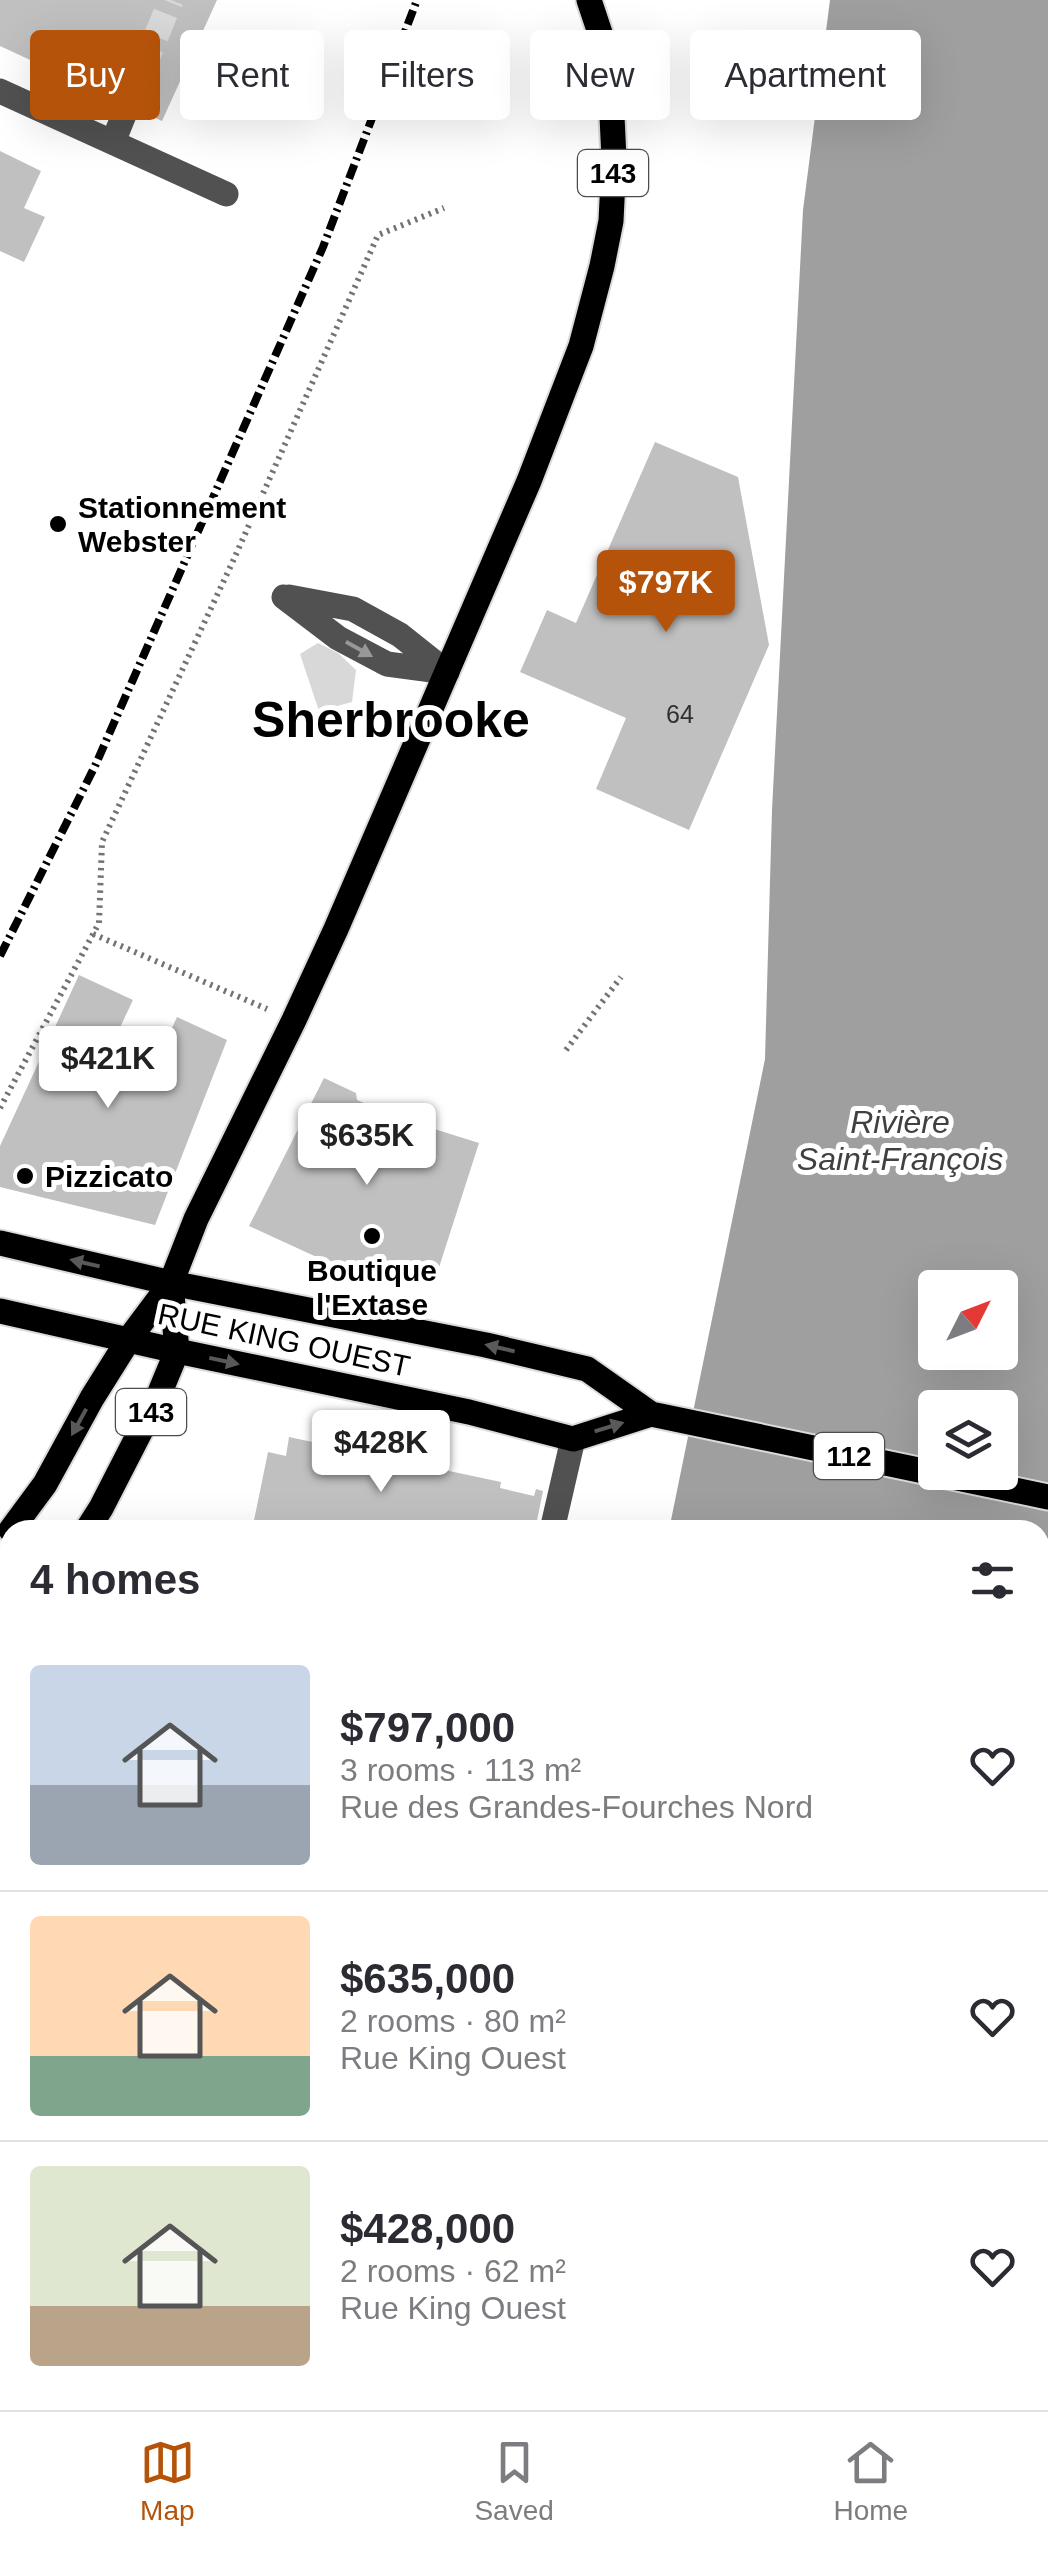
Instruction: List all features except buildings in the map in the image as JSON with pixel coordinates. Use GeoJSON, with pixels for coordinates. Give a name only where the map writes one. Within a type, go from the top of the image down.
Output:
{"type":"FeatureCollection","features":[{"type":"Feature","properties":{"kind":"main road","name":"143"},"geometry":{"type":"LineString","coordinates":[[18,1520],[44,1484],[129,1339],[170,1283],[196,1220],[294,1020],[448,672],[582,346],[611,221],[614,159],[611,95],[601,36],[589,0]]}},
{"type":"Feature","properties":{"kind":"main road","name":"RUE KING OUEST"},"geometry":{"type":"LineString","coordinates":[[0,1243],[170,1283],[486,1345],[587,1369],[651,1414]]}},
{"type":"Feature","properties":{"kind":"main road","name":"143"},"geometry":{"type":"LineString","coordinates":[[94,1520],[158,1397],[177,1351],[170,1283]]}},
{"type":"Feature","properties":{"kind":"main road","name":"RUE KING OUEST"},"geometry":{"type":"LineString","coordinates":[[0,1311],[469,1412],[573,1439]]}},
{"type":"Feature","properties":{"kind":"main road","name":"112"},"geometry":{"type":"LineString","coordinates":[[573,1439],[651,1414],[1048,1497]]}},
{"type":"Feature","properties":{"kind":"street"},"geometry":{"type":"LineString","coordinates":[[0,91],[226,194]]}},
{"type":"Feature","properties":{"kind":"street"},"geometry":{"type":"LineString","coordinates":[[113,142],[122,120]]}},
{"type":"Feature","properties":{"kind":"street"},"geometry":{"type":"LineString","coordinates":[[284,596],[353,609],[400,635],[448,672]]}},
{"type":"Feature","properties":{"kind":"street"},"geometry":{"type":"LineString","coordinates":[[554,1520],[573,1439]]}},
{"type":"Feature","properties":{"kind":"path"},"geometry":{"type":"LineString","coordinates":[[0,1108],[99,923],[102,842],[378,236],[444,208]]}},
{"type":"Feature","properties":{"kind":"path"},"geometry":{"type":"LineString","coordinates":[[94,934],[294,1020]]}},
{"type":"Feature","properties":{"kind":"path"},"geometry":{"type":"LineString","coordinates":[[566,1050],[620,977]]}},
{"type":"Feature","properties":{"kind":"shaded area"},"geometry":{"type":"Polygon","coordinates":[[[318,643],[338,653],[356,670],[352,702],[319,711],[300,654],[318,643]]]}},
{"type":"Feature","properties":{"kind":"water","name":"Rivière Saint-François"},"geometry":{"type":"Polygon","coordinates":[[[830,0],[1048,0],[1048,1520],[671,1520],[765,1059],[772,810],[803,210],[815,120],[921,120],[921,30],[826,30],[830,0]]]}},
{"type":"Feature","properties":{"kind":"tunnel"},"geometry":{"type":"LineString","coordinates":[[159,30],[171,0]]}},
{"type":"Feature","properties":{"kind":"railway"},"geometry":{"type":"LineString","coordinates":[[0,956],[95,766],[323,247],[417,0]]}},
{"type":"Feature","properties":{"kind":"place","name":"Stationnement Webster"},"geometry":{"type":"Point","coordinates":[58,524]}},
{"type":"Feature","properties":{"kind":"place","name":"Pizzicato"},"geometry":{"type":"Point","coordinates":[25,1176]}},
{"type":"Feature","properties":{"kind":"place","name":"Boutique l'Extase"},"geometry":{"type":"Point","coordinates":[372,1236]}},
{"type":"Feature","properties":{"kind":"district","name":"Sherbrooke"},"geometry":{"type":"Point","coordinates":[391,720]}}]}
